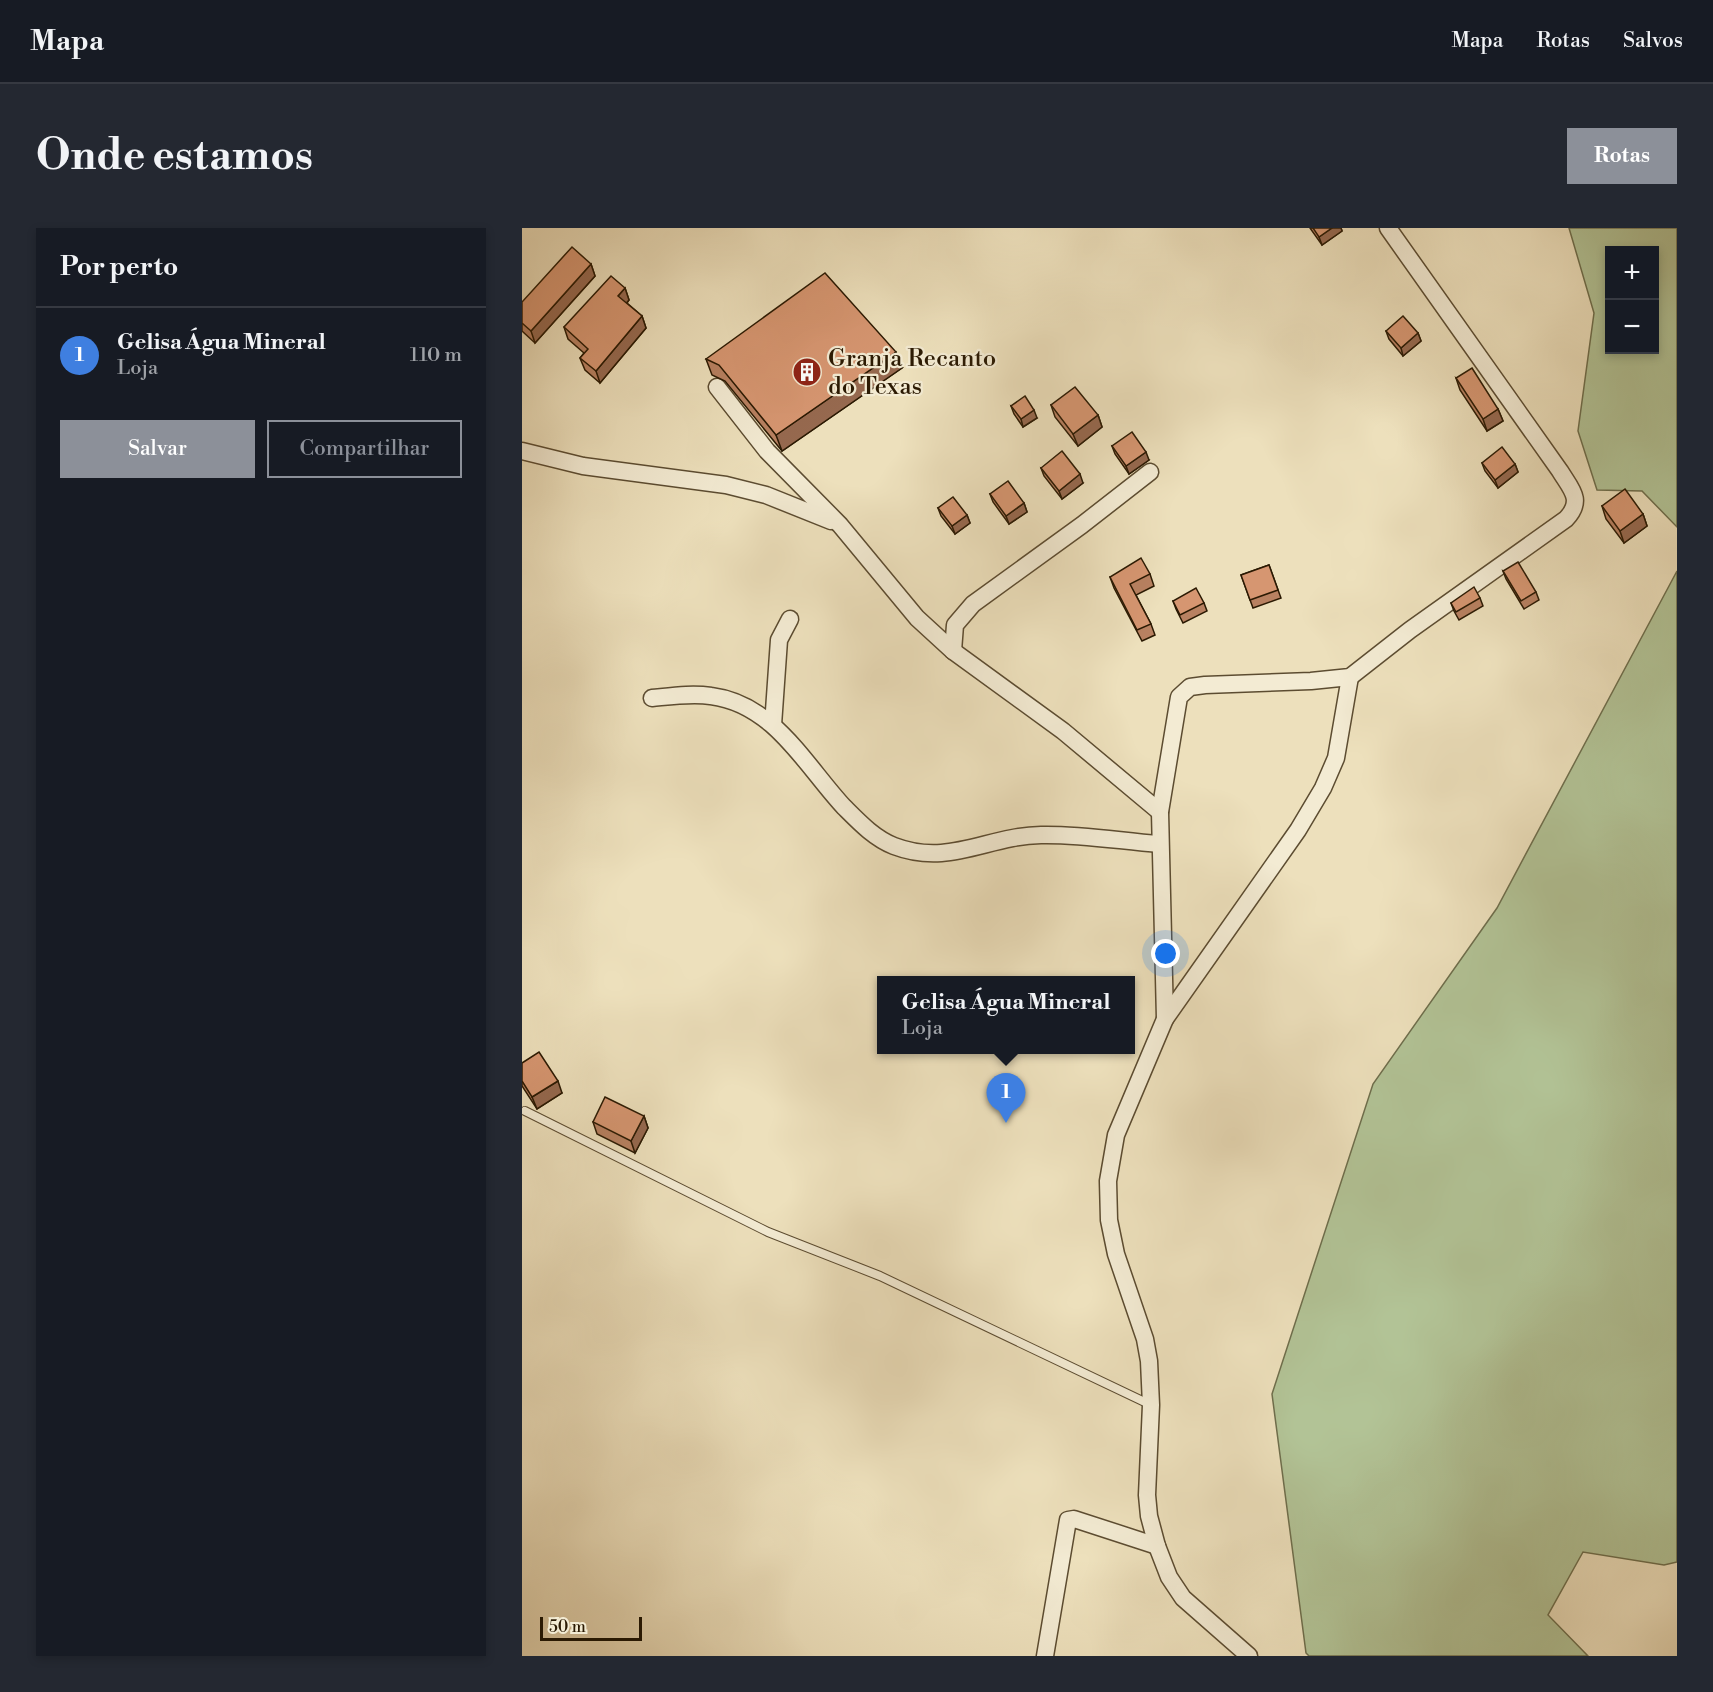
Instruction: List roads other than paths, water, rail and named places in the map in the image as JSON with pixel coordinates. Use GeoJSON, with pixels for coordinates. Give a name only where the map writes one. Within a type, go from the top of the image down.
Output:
{"type":"FeatureCollection","features":[{"type":"Feature","properties":{"kind":"street"},"geometry":{"type":"LineString","coordinates":[[1165,1019],[1160,812],[1179,697],[1190,687],[1350,677],[1575,509],[1576,499],[1560,471],[1388,228]]}},
{"type":"Feature","properties":{"kind":"street"},"geometry":{"type":"LineString","coordinates":[[717,387],[767,451],[840,525],[917,618],[953,651],[1063,731],[1160,812]]}},
{"type":"Feature","properties":{"kind":"street"},"geometry":{"type":"LineString","coordinates":[[522,451],[583,466],[726,485],[766,495],[840,525]]}},
{"type":"Feature","properties":{"kind":"street"},"geometry":{"type":"LineString","coordinates":[[953,651],[955,625],[973,604],[1082,525],[1150,472]]}},
{"type":"Feature","properties":{"kind":"street"},"geometry":{"type":"LineString","coordinates":[[773,725],[779,640],[790,618]]}},
{"type":"Feature","properties":{"kind":"street"},"geometry":{"type":"LineString","coordinates":[[1249,1656],[1183,1598],[1169,1577],[1157,1545],[1149,1516],[1147,1496],[1151,1405],[1145,1339],[1116,1254],[1109,1220],[1108,1181],[1116,1135],[1165,1019],[1298,830],[1323,788],[1336,758],[1350,677]]}},
{"type":"Feature","properties":{"kind":"street"},"geometry":{"type":"LineString","coordinates":[[652,698],[712,696],[738,703],[764,716],[857,821],[875,837],[917,853],[954,853],[993,842],[1040,835],[1160,844]]}},
{"type":"Feature","properties":{"kind":"street"},"geometry":{"type":"LineString","coordinates":[[1045,1656],[1068,1520],[1074,1519],[1157,1545]]}},
{"type":"Feature","properties":{"kind":"lane"},"geometry":{"type":"LineString","coordinates":[[525,1110],[768,1232],[880,1276],[1151,1405]]}},
{"type":"Feature","properties":{"kind":"place","name":"Granja Recanto do Texas"},"geometry":{"type":"Point","coordinates":[807,372]}},
{"type":"Feature","properties":{"kind":"place","name":"Gelisa Água Mineral"},"geometry":{"type":"Point","coordinates":[1006,1123]}}]}
